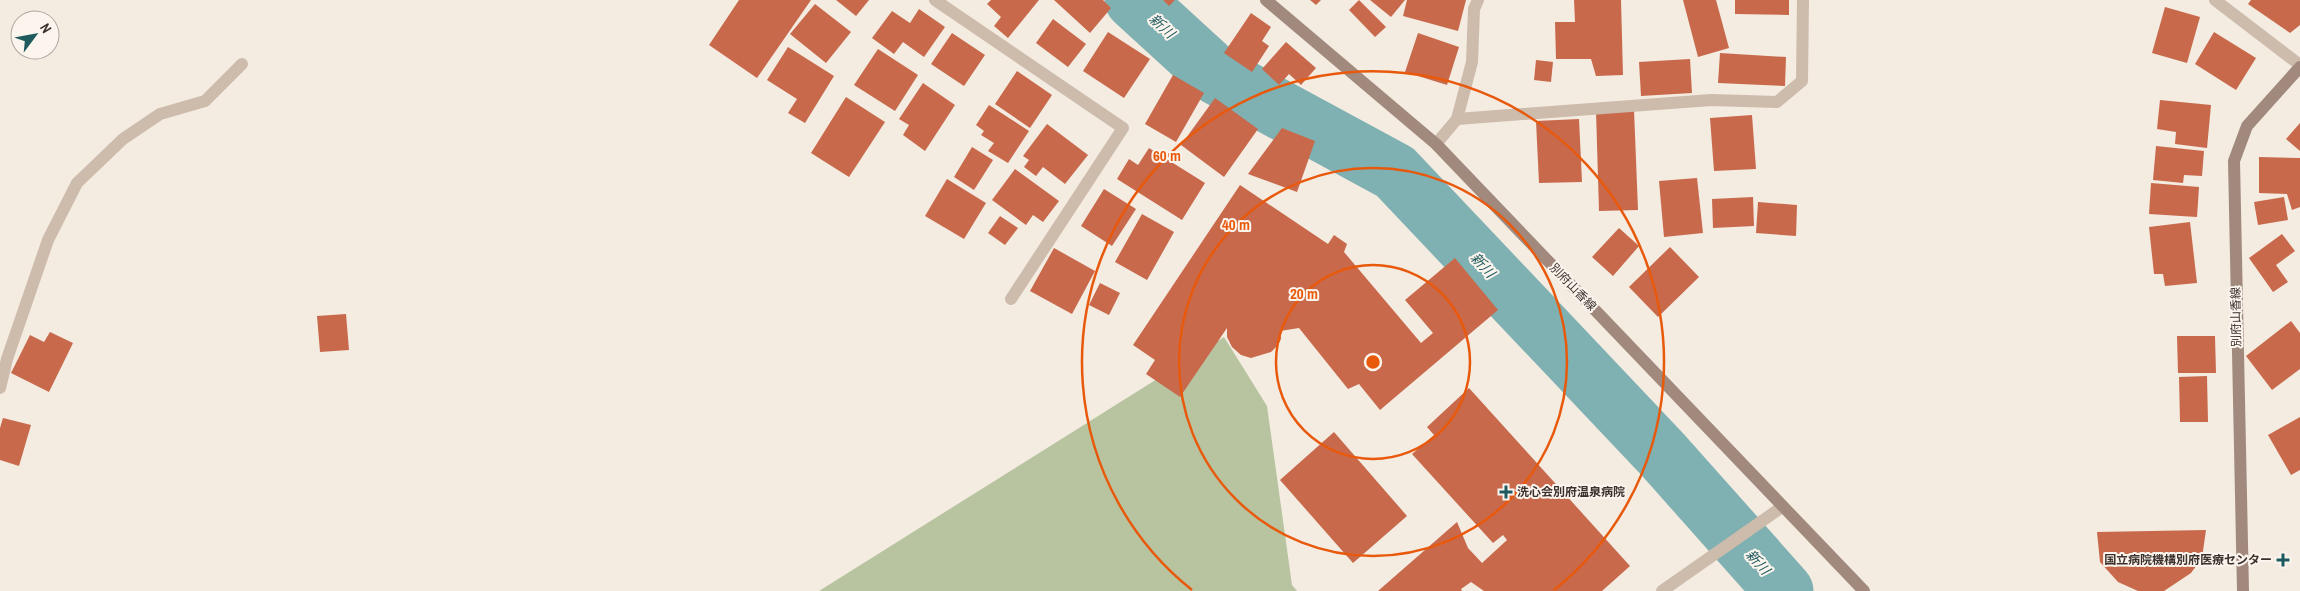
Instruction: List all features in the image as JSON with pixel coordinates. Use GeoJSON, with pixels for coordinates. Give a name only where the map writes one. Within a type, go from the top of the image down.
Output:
{"type":"FeatureCollection","features":[{"type":"Feature","properties":{"kind":"main road","name":"別府山香線"},"geometry":{"type":"LineString","coordinates":[[1266,0],[1436,144],[1864,591]]}},
{"type":"Feature","properties":{"kind":"main road","name":"別府山香線"},"geometry":{"type":"LineString","coordinates":[[2243,591],[2234,161],[2247,126],[2300,66]]}},
{"type":"Feature","properties":{"kind":"street"},"geometry":{"type":"LineString","coordinates":[[935,0],[1123,128],[1011,298]]}},
{"type":"Feature","properties":{"kind":"street"},"geometry":{"type":"LineString","coordinates":[[1436,144],[1457,119],[1472,62],[1474,9],[1478,0]]}},
{"type":"Feature","properties":{"kind":"street"},"geometry":{"type":"LineString","coordinates":[[1457,119],[1711,100],[1778,102],[1802,81],[1803,0]]}},
{"type":"Feature","properties":{"kind":"street"},"geometry":{"type":"LineString","coordinates":[[2214,0],[2300,66]]}},
{"type":"Feature","properties":{"kind":"street"},"geometry":{"type":"LineString","coordinates":[[0,388],[7,359],[48,240],[77,183],[122,139],[160,114],[205,101],[242,64]]}},
{"type":"Feature","properties":{"kind":"street"},"geometry":{"type":"LineString","coordinates":[[1662,591],[1782,507]]}},
{"type":"Feature","properties":{"kind":"green space"},"geometry":{"type":"Polygon","coordinates":[[[1224,337],[1267,406],[1292,585],[1297,591],[819,591],[1224,337]]]}},
{"type":"Feature","properties":{"kind":"building"},"geometry":{"type":"Polygon","coordinates":[[[739,0],[811,0],[757,78],[709,45],[739,0]]]}},
{"type":"Feature","properties":{"kind":"building"},"geometry":{"type":"Polygon","coordinates":[[[836,0],[869,0],[856,16],[836,0]]]}},
{"type":"Feature","properties":{"kind":"building"},"geometry":{"type":"Polygon","coordinates":[[[991,0],[1039,0],[1008,38],[994,26],[1001,17],[987,4],[991,0]]]}},
{"type":"Feature","properties":{"kind":"building"},"geometry":{"type":"Polygon","coordinates":[[[1054,0],[1103,0],[1111,8],[1090,33],[1054,0]]]}},
{"type":"Feature","properties":{"kind":"building"},"geometry":{"type":"Polygon","coordinates":[[[1163,0],[1175,0],[1169,6],[1163,0]]]}},
{"type":"Feature","properties":{"kind":"building"},"geometry":{"type":"Polygon","coordinates":[[[1310,0],[1321,0],[1316,5],[1310,0]]]}},
{"type":"Feature","properties":{"kind":"building"},"geometry":{"type":"Polygon","coordinates":[[[1359,0],[1386,27],[1375,37],[1349,10],[1359,0]]]}},
{"type":"Feature","properties":{"kind":"building"},"geometry":{"type":"Polygon","coordinates":[[[1370,0],[1405,0],[1391,17],[1370,0]]]}},
{"type":"Feature","properties":{"kind":"building"},"geometry":{"type":"Polygon","coordinates":[[[1407,0],[1466,0],[1458,31],[1403,16],[1407,0]]]}},
{"type":"Feature","properties":{"kind":"building"},"geometry":{"type":"Polygon","coordinates":[[[1574,0],[1621,0],[1623,75],[1596,76],[1591,59],[1556,59],[1555,22],[1575,22],[1574,0]]]}},
{"type":"Feature","properties":{"kind":"building"},"geometry":{"type":"Polygon","coordinates":[[[1683,0],[1716,0],[1729,48],[1698,57],[1683,0]]]}},
{"type":"Feature","properties":{"kind":"building"},"geometry":{"type":"Polygon","coordinates":[[[1735,0],[1789,0],[1789,15],[1735,14],[1735,0]]]}},
{"type":"Feature","properties":{"kind":"building"},"geometry":{"type":"Polygon","coordinates":[[[2251,0],[2300,0],[2300,25],[2290,33],[2248,4],[2251,0]]]}},
{"type":"Feature","properties":{"kind":"building"},"geometry":{"type":"Polygon","coordinates":[[[815,4],[851,32],[826,63],[790,34],[815,4]]]}},
{"type":"Feature","properties":{"kind":"building"},"geometry":{"type":"Polygon","coordinates":[[[2165,7],[2200,17],[2187,63],[2152,53],[2165,7]]]}},
{"type":"Feature","properties":{"kind":"building"},"geometry":{"type":"Polygon","coordinates":[[[919,9],[945,27],[924,57],[903,42],[894,54],[872,38],[892,11],[910,23],[919,9]]]}},
{"type":"Feature","properties":{"kind":"building"},"geometry":{"type":"Polygon","coordinates":[[[1251,13],[1271,27],[1262,41],[1269,46],[1252,72],[1224,53],[1251,13]]]}},
{"type":"Feature","properties":{"kind":"building"},"geometry":{"type":"Polygon","coordinates":[[[1053,19],[1086,44],[1068,67],[1036,43],[1053,19]]]}},
{"type":"Feature","properties":{"kind":"building"},"geometry":{"type":"Polygon","coordinates":[[[1108,32],[1150,59],[1124,98],[1083,71],[1108,32]]]}},
{"type":"Feature","properties":{"kind":"building"},"geometry":{"type":"Polygon","coordinates":[[[2214,32],[2256,58],[2236,90],[2195,64],[2214,32]]]}},
{"type":"Feature","properties":{"kind":"building"},"geometry":{"type":"Polygon","coordinates":[[[952,33],[985,55],[964,86],[931,64],[952,33]]]}},
{"type":"Feature","properties":{"kind":"building"},"geometry":{"type":"Polygon","coordinates":[[[1418,33],[1459,47],[1447,85],[1405,72],[1418,33]]]}},
{"type":"Feature","properties":{"kind":"building"},"geometry":{"type":"Polygon","coordinates":[[[1286,42],[1316,68],[1301,85],[1289,74],[1279,85],[1262,69],[1286,42]]]}},
{"type":"Feature","properties":{"kind":"building"},"geometry":{"type":"Polygon","coordinates":[[[788,47],[834,76],[805,123],[788,113],[797,99],[767,80],[788,47]]]}},
{"type":"Feature","properties":{"kind":"building"},"geometry":{"type":"Polygon","coordinates":[[[878,49],[918,75],[895,111],[854,85],[878,49]]]}},
{"type":"Feature","properties":{"kind":"building"},"geometry":{"type":"Polygon","coordinates":[[[1720,53],[1786,57],[1785,86],[1718,83],[1720,53]]]}},
{"type":"Feature","properties":{"kind":"building"},"geometry":{"type":"Polygon","coordinates":[[[1690,59],[1692,93],[1641,96],[1639,62],[1690,59]]]}},
{"type":"Feature","properties":{"kind":"building"},"geometry":{"type":"Polygon","coordinates":[[[1536,60],[1553,62],[1551,82],[1534,80],[1536,60]]]}},
{"type":"Feature","properties":{"kind":"building"},"geometry":{"type":"Polygon","coordinates":[[[1017,71],[1052,95],[1030,128],[995,104],[1017,71]]]}},
{"type":"Feature","properties":{"kind":"building"},"geometry":{"type":"Polygon","coordinates":[[[1173,75],[1204,93],[1176,142],[1145,124],[1173,75]]]}},
{"type":"Feature","properties":{"kind":"building"},"geometry":{"type":"Polygon","coordinates":[[[923,83],[955,105],[925,151],[903,135],[909,125],[899,119],[923,83]]]}},
{"type":"Feature","properties":{"kind":"building"},"geometry":{"type":"Polygon","coordinates":[[[846,97],[885,122],[849,177],[811,153],[846,97]]]}},
{"type":"Feature","properties":{"kind":"building"},"geometry":{"type":"Polygon","coordinates":[[[1215,98],[1258,129],[1224,177],[1181,145],[1215,98]]]}},
{"type":"Feature","properties":{"kind":"building"},"geometry":{"type":"Polygon","coordinates":[[[2160,100],[2211,105],[2207,148],[2175,144],[2176,132],[2157,129],[2160,100]]]}},
{"type":"Feature","properties":{"kind":"building"},"geometry":{"type":"Polygon","coordinates":[[[989,105],[1029,131],[1008,163],[988,151],[994,143],[981,135],[984,131],[976,125],[989,105]]]}},
{"type":"Feature","properties":{"kind":"building"},"geometry":{"type":"Polygon","coordinates":[[[1634,110],[1638,210],[1599,211],[1596,111],[1634,110]]]}},
{"type":"Feature","properties":{"kind":"building"},"geometry":{"type":"Polygon","coordinates":[[[1752,115],[1756,169],[1714,171],[1710,118],[1752,115]]]}},
{"type":"Feature","properties":{"kind":"building"},"geometry":{"type":"Polygon","coordinates":[[[1579,119],[1582,182],[1539,183],[1536,121],[1579,119]]]}},
{"type":"Feature","properties":{"kind":"building"},"geometry":{"type":"Polygon","coordinates":[[[2300,123],[2300,151],[2286,139],[2300,123]]]}},
{"type":"Feature","properties":{"kind":"building"},"geometry":{"type":"Polygon","coordinates":[[[1047,124],[1088,155],[1065,184],[1043,167],[1036,176],[1024,167],[1029,160],[1023,156],[1047,124]]]}},
{"type":"Feature","properties":{"kind":"building"},"geometry":{"type":"Polygon","coordinates":[[[1282,128],[1315,141],[1297,192],[1248,174],[1282,128]]]}},
{"type":"Feature","properties":{"kind":"building"},"geometry":{"type":"Polygon","coordinates":[[[2156,146],[2204,151],[2202,176],[2184,175],[2183,183],[2153,180],[2156,146]]]}},
{"type":"Feature","properties":{"kind":"building"},"geometry":{"type":"Polygon","coordinates":[[[972,147],[993,160],[974,190],[954,177],[972,147]]]}},
{"type":"Feature","properties":{"kind":"building"},"geometry":{"type":"Polygon","coordinates":[[[1149,148],[1205,183],[1182,220],[1117,179],[1129,159],[1138,165],[1149,148]]]}},
{"type":"Feature","properties":{"kind":"building"},"geometry":{"type":"Polygon","coordinates":[[[2259,157],[2300,158],[2300,207],[2292,210],[2287,194],[2259,193],[2259,157]]]}},
{"type":"Feature","properties":{"kind":"building"},"geometry":{"type":"Polygon","coordinates":[[[1015,169],[1059,201],[1043,222],[1033,215],[1026,225],[992,200],[1015,169]]]}},
{"type":"Feature","properties":{"kind":"building"},"geometry":{"type":"Polygon","coordinates":[[[1697,178],[1703,233],[1664,237],[1659,181],[1697,178]]]}},
{"type":"Feature","properties":{"kind":"building"},"geometry":{"type":"Polygon","coordinates":[[[947,179],[986,203],[964,239],[925,216],[947,179]]]}},
{"type":"Feature","properties":{"kind":"building"},"geometry":{"type":"Polygon","coordinates":[[[2151,183],[2199,187],[2197,217],[2149,214],[2151,183]]]}},
{"type":"Feature","properties":{"kind":"building"},"geometry":{"type":"Polygon","coordinates":[[[1240,185],[1328,244],[1334,235],[1347,244],[1344,252],[1421,343],[1433,333],[1405,300],[1455,258],[1498,310],[1380,410],[1359,384],[1348,389],[1299,328],[1280,331],[1281,339],[1271,352],[1251,358],[1241,355],[1232,347],[1227,337],[1227,328],[1180,397],[1146,374],[1155,360],[1133,345],[1240,185]]]}},
{"type":"Feature","properties":{"kind":"building"},"geometry":{"type":"Polygon","coordinates":[[[1104,189],[1136,209],[1112,246],[1081,226],[1104,189]]]}},
{"type":"Feature","properties":{"kind":"building"},"geometry":{"type":"Polygon","coordinates":[[[1753,197],[1754,226],[1713,228],[1712,199],[1753,197]]]}},
{"type":"Feature","properties":{"kind":"building"},"geometry":{"type":"Polygon","coordinates":[[[2284,197],[2288,220],[2258,225],[2254,202],[2284,197]]]}},
{"type":"Feature","properties":{"kind":"building"},"geometry":{"type":"Polygon","coordinates":[[[1758,202],[1797,205],[1796,236],[1756,233],[1758,202]]]}},
{"type":"Feature","properties":{"kind":"building"},"geometry":{"type":"Polygon","coordinates":[[[1142,214],[1174,232],[1147,280],[1115,262],[1142,214]]]}},
{"type":"Feature","properties":{"kind":"building"},"geometry":{"type":"Polygon","coordinates":[[[1000,216],[1018,228],[1005,245],[988,233],[1000,216]]]}},
{"type":"Feature","properties":{"kind":"building"},"geometry":{"type":"Polygon","coordinates":[[[2190,222],[2197,283],[2165,286],[2163,274],[2154,274],[2149,227],[2190,222]]]}},
{"type":"Feature","properties":{"kind":"building"},"geometry":{"type":"Polygon","coordinates":[[[1619,228],[1639,246],[1613,276],[1592,257],[1619,228]]]}},
{"type":"Feature","properties":{"kind":"building"},"geometry":{"type":"Polygon","coordinates":[[[2282,234],[2295,251],[2276,265],[2288,282],[2273,292],[2249,258],[2282,234]]]}},
{"type":"Feature","properties":{"kind":"building"},"geometry":{"type":"Polygon","coordinates":[[[1670,247],[1699,277],[1658,317],[1629,287],[1670,247]]]}},
{"type":"Feature","properties":{"kind":"building"},"geometry":{"type":"Polygon","coordinates":[[[1054,248],[1095,271],[1072,314],[1030,291],[1054,248]]]}},
{"type":"Feature","properties":{"kind":"building"},"geometry":{"type":"Polygon","coordinates":[[[1100,283],[1120,293],[1109,315],[1089,305],[1100,283]]]}},
{"type":"Feature","properties":{"kind":"building"},"geometry":{"type":"Polygon","coordinates":[[[346,314],[349,350],[320,352],[317,316],[346,314]]]}},
{"type":"Feature","properties":{"kind":"building"},"geometry":{"type":"Polygon","coordinates":[[[2291,321],[2300,333],[2300,369],[2272,390],[2246,356],[2291,321]]]}},
{"type":"Feature","properties":{"kind":"building"},"geometry":{"type":"Polygon","coordinates":[[[50,332],[73,343],[49,392],[11,373],[30,335],[44,342],[50,332]]]}},
{"type":"Feature","properties":{"kind":"building"},"geometry":{"type":"Polygon","coordinates":[[[2177,336],[2215,336],[2216,373],[2178,373],[2177,336]]]}},
{"type":"Feature","properties":{"kind":"building"},"geometry":{"type":"Polygon","coordinates":[[[2207,376],[2208,422],[2180,422],[2179,377],[2207,376]]]}},
{"type":"Feature","properties":{"kind":"building"},"geometry":{"type":"Polygon","coordinates":[[[1469,388],[1630,566],[1602,591],[1484,591],[1471,582],[1461,589],[1462,591],[1378,591],[1457,522],[1468,548],[1482,563],[1507,540],[1503,535],[1493,543],[1412,454],[1434,435],[1427,427],[1469,388]]]}},
{"type":"Feature","properties":{"kind":"building"},"geometry":{"type":"Polygon","coordinates":[[[2300,417],[2300,470],[2291,475],[2268,435],[2300,417]]]}},
{"type":"Feature","properties":{"kind":"building"},"geometry":{"type":"Polygon","coordinates":[[[3,418],[31,425],[19,466],[0,460],[0,428],[3,418]]]}},
{"type":"Feature","properties":{"kind":"building"},"geometry":{"type":"Polygon","coordinates":[[[1334,432],[1407,516],[1353,563],[1280,480],[1334,432]]]}},
{"type":"Feature","properties":{"kind":"building"},"geometry":{"type":"Polygon","coordinates":[[[2206,530],[2202,558],[2191,573],[2164,591],[2138,591],[2118,582],[2100,562],[2097,532],[2206,530]]]}},
{"type":"Feature","properties":{"kind":"waterway","name":"新川"},"geometry":{"type":"LineString","coordinates":[[1134,0],[1216,75],[1395,172],[1663,455],[1784,591]]}},
{"type":"Feature","properties":{"kind":"place","name":"洗心会別府温泉病院"},"geometry":{"type":"Point","coordinates":[1506,492]}},
{"type":"Feature","properties":{"kind":"place","name":"国立病院機構別府医療センター"},"geometry":{"type":"Point","coordinates":[2283,560]}}]}
